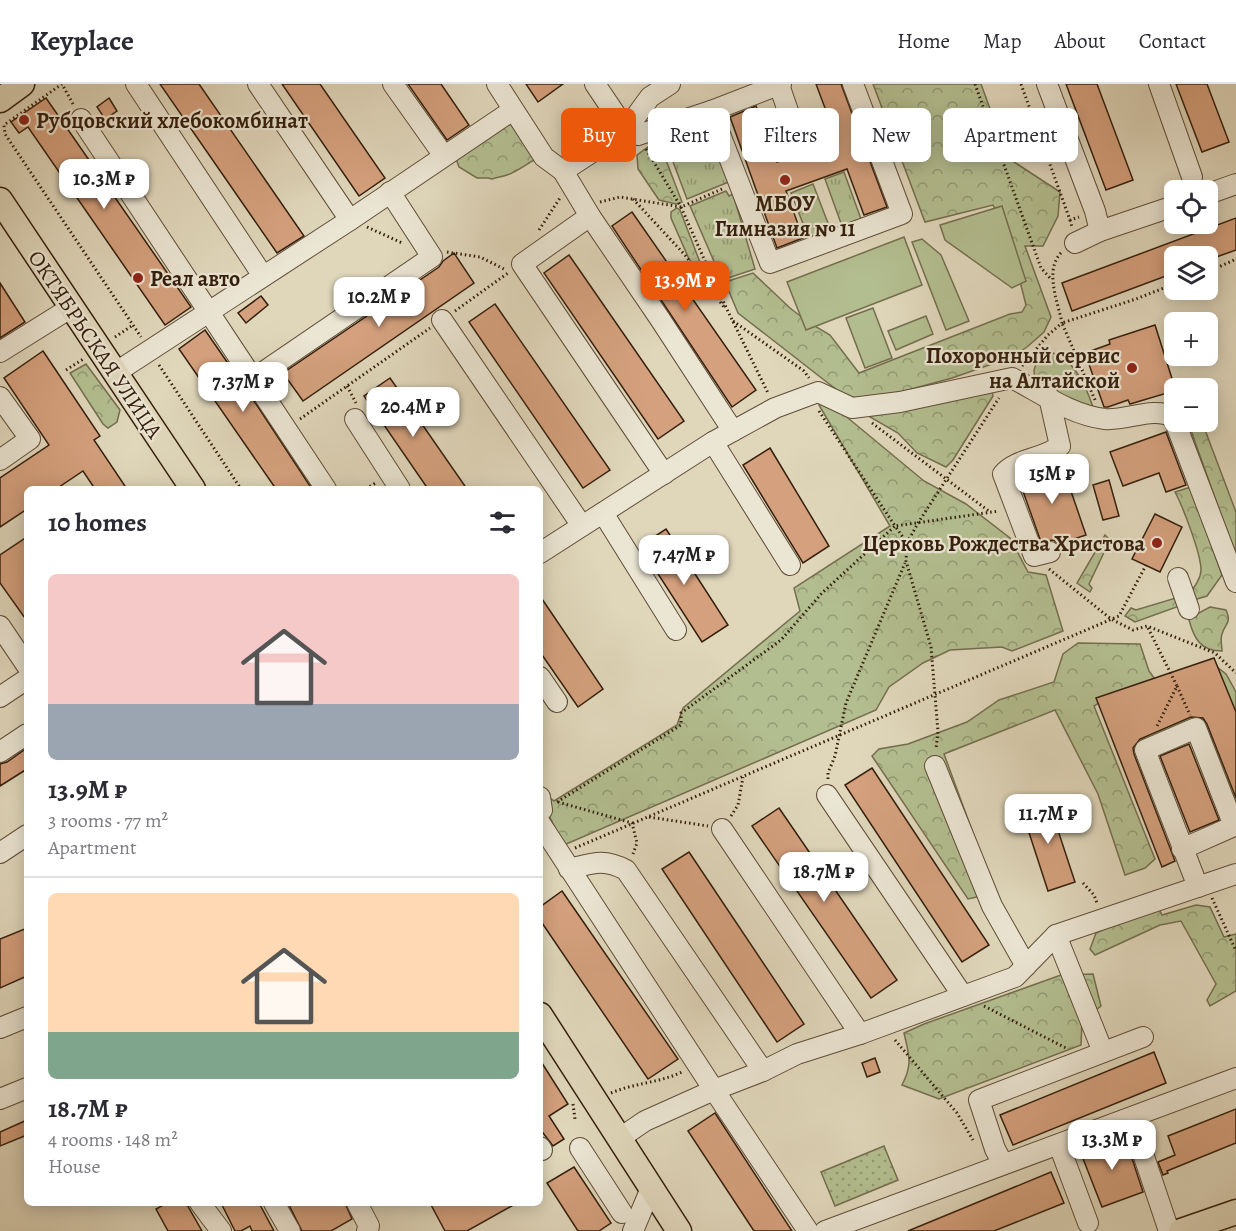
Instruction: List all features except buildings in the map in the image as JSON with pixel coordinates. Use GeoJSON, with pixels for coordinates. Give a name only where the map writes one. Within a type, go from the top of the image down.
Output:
{"type":"FeatureCollection","features":[{"type":"Feature","properties":{"kind":"main road"},"geometry":{"type":"LineString","coordinates":[[0,100],[22,84]]}},
{"type":"Feature","properties":{"kind":"main road","name":"ОКТЯБРЬСКАЯ УЛИЦА"},"geometry":{"type":"LineString","coordinates":[[0,200],[191,486]]}},
{"type":"Feature","properties":{"kind":"main road"},"geometry":{"type":"LineString","coordinates":[[543,1020],[679,1231]]}},
{"type":"Feature","properties":{"kind":"main road"},"geometry":{"type":"LineString","coordinates":[[1181,1231],[1236,1212]]}},
{"type":"Feature","properties":{"kind":"street"},"geometry":{"type":"LineString","coordinates":[[136,84],[263,276]]}},
{"type":"Feature","properties":{"kind":"street"},"geometry":{"type":"LineString","coordinates":[[258,84],[350,220]]}},
{"type":"Feature","properties":{"kind":"street"},"geometry":{"type":"LineString","coordinates":[[393,84],[444,156]]}},
{"type":"Feature","properties":{"kind":"street"},"geometry":{"type":"LineString","coordinates":[[497,84],[544,157],[567,177],[587,211],[733,431]]}},
{"type":"Feature","properties":{"kind":"street"},"geometry":{"type":"LineString","coordinates":[[596,84],[614,108]]}},
{"type":"Feature","properties":{"kind":"street"},"geometry":{"type":"LineString","coordinates":[[636,124],[650,97],[670,84]]}},
{"type":"Feature","properties":{"kind":"street"},"geometry":{"type":"LineString","coordinates":[[719,108],[780,84],[788,108]]}},
{"type":"Feature","properties":{"kind":"street"},"geometry":{"type":"LineString","coordinates":[[730,161],[770,263],[902,214],[854,84]]}},
{"type":"Feature","properties":{"kind":"street"},"geometry":{"type":"LineString","coordinates":[[1047,84],[1095,211],[1100,231]]}},
{"type":"Feature","properties":{"kind":"street"},"geometry":{"type":"LineString","coordinates":[[1159,84],[1192,177]]}},
{"type":"Feature","properties":{"kind":"street"},"geometry":{"type":"LineString","coordinates":[[115,373],[350,220],[513,110]]}},
{"type":"Feature","properties":{"kind":"street"},"geometry":{"type":"LineString","coordinates":[[81,119],[324,486]]}},
{"type":"Feature","properties":{"kind":"street"},"geometry":{"type":"LineString","coordinates":[[567,177],[589,162]]}},
{"type":"Feature","properties":{"kind":"street"},"geometry":{"type":"LineString","coordinates":[[1218,190],[1236,184]]}},
{"type":"Feature","properties":{"kind":"street"},"geometry":{"type":"LineString","coordinates":[[253,379],[432,257],[390,192]]}},
{"type":"Feature","properties":{"kind":"street"},"geometry":{"type":"LineString","coordinates":[[1075,243],[1100,231],[1164,209]]}},
{"type":"Feature","properties":{"kind":"street"},"geometry":{"type":"LineString","coordinates":[[587,211],[522,264],[664,474]]}},
{"type":"Feature","properties":{"kind":"street"},"geometry":{"type":"LineString","coordinates":[[0,352],[72,307]]}},
{"type":"Feature","properties":{"kind":"street"},"geometry":{"type":"LineString","coordinates":[[442,320],[582,526]]}},
{"type":"Feature","properties":{"kind":"street"},"geometry":{"type":"LineString","coordinates":[[543,551],[713,442],[775,408],[813,394],[852,408],[900,402],[1012,378],[1082,415],[1107,419],[1164,412]]}},
{"type":"Feature","properties":{"kind":"street"},"geometry":{"type":"LineString","coordinates":[[0,397],[30,439],[0,460]]}},
{"type":"Feature","properties":{"kind":"street"},"geometry":{"type":"LineString","coordinates":[[1042,554],[1016,508],[1003,474],[1010,466],[1051,453],[1060,446],[1049,397]]}},
{"type":"Feature","properties":{"kind":"street"},"geometry":{"type":"LineString","coordinates":[[355,419],[398,486]]}},
{"type":"Feature","properties":{"kind":"street"},"geometry":{"type":"LineString","coordinates":[[1178,432],[1236,582]]}},
{"type":"Feature","properties":{"kind":"street"},"geometry":{"type":"LineString","coordinates":[[713,442],[790,565]]}},
{"type":"Feature","properties":{"kind":"street"},"geometry":{"type":"LineString","coordinates":[[603,513],[676,630]]}},
{"type":"Feature","properties":{"kind":"street"},"geometry":{"type":"LineString","coordinates":[[1178,578],[1189,609]]}},
{"type":"Feature","properties":{"kind":"street"},"geometry":{"type":"LineString","coordinates":[[0,626],[24,662]]}},
{"type":"Feature","properties":{"kind":"street"},"geometry":{"type":"LineString","coordinates":[[0,697],[24,681]]}},
{"type":"Feature","properties":{"kind":"street"},"geometry":{"type":"LineString","coordinates":[[543,681],[557,702]]}},
{"type":"Feature","properties":{"kind":"street"},"geometry":{"type":"LineString","coordinates":[[1182,849],[1234,826],[1196,728],[1145,750],[1182,849],[1202,885]]}},
{"type":"Feature","properties":{"kind":"street"},"geometry":{"type":"LineString","coordinates":[[0,752],[24,736]]}},
{"type":"Feature","properties":{"kind":"street"},"geometry":{"type":"LineString","coordinates":[[935,766],[992,906],[1026,966]]}},
{"type":"Feature","properties":{"kind":"street"},"geometry":{"type":"LineString","coordinates":[[827,795],[963,996]]}},
{"type":"Feature","properties":{"kind":"street"},"geometry":{"type":"LineString","coordinates":[[544,809],[565,861],[696,1064],[808,1231]]}},
{"type":"Feature","properties":{"kind":"street"},"geometry":{"type":"LineString","coordinates":[[722,829],[860,1034]]}},
{"type":"Feature","properties":{"kind":"street"},"geometry":{"type":"LineString","coordinates":[[0,853],[24,837]]}},
{"type":"Feature","properties":{"kind":"street"},"geometry":{"type":"LineString","coordinates":[[565,861],[614,863],[626,870],[763,1071]]}},
{"type":"Feature","properties":{"kind":"street"},"geometry":{"type":"LineString","coordinates":[[620,1138],[645,1121],[763,1071],[797,1054],[860,1034],[1016,977],[1056,935],[1236,874]]}},
{"type":"Feature","properties":{"kind":"street"},"geometry":{"type":"LineString","coordinates":[[1056,935],[1095,1055]]}},
{"type":"Feature","properties":{"kind":"street"},"geometry":{"type":"LineString","coordinates":[[0,1028],[24,1018]]}},
{"type":"Feature","properties":{"kind":"street"},"geometry":{"type":"LineString","coordinates":[[1003,1164],[995,1149],[979,1100],[1143,1037]]}},
{"type":"Feature","properties":{"kind":"street"},"geometry":{"type":"LineString","coordinates":[[825,1231],[1236,1078]]}},
{"type":"Feature","properties":{"kind":"street"},"geometry":{"type":"LineString","coordinates":[[0,1099],[24,1089]]}},
{"type":"Feature","properties":{"kind":"street"},"geometry":{"type":"LineString","coordinates":[[1131,1118],[1170,1231]]}},
{"type":"Feature","properties":{"kind":"street"},"geometry":{"type":"LineString","coordinates":[[1059,1145],[1088,1223]]}},
{"type":"Feature","properties":{"kind":"street"},"geometry":{"type":"LineString","coordinates":[[580,1148],[622,1213]]}},
{"type":"Feature","properties":{"kind":"street"},"geometry":{"type":"LineString","coordinates":[[633,1231],[651,1188]]}},
{"type":"Feature","properties":{"kind":"street"},"geometry":{"type":"LineString","coordinates":[[202,1206],[221,1231]]}},
{"type":"Feature","properties":{"kind":"street"},"geometry":{"type":"LineString","coordinates":[[276,1206],[290,1231]]}},
{"type":"Feature","properties":{"kind":"street"},"geometry":{"type":"LineString","coordinates":[[359,1206],[369,1226],[367,1231]]}},
{"type":"Feature","properties":{"kind":"path"},"geometry":{"type":"LineString","coordinates":[[4,125],[62,84],[81,119]]}},
{"type":"Feature","properties":{"kind":"path"},"geometry":{"type":"LineString","coordinates":[[975,84],[1041,268],[1052,279]]}},
{"type":"Feature","properties":{"kind":"path"},"geometry":{"type":"LineString","coordinates":[[1021,84],[1070,220],[1095,211]]}},
{"type":"Feature","properties":{"kind":"path"},"geometry":{"type":"LineString","coordinates":[[0,119],[4,125],[5,134],[239,486]]}},
{"type":"Feature","properties":{"kind":"path"},"geometry":{"type":"LineString","coordinates":[[0,138],[5,134]]}},
{"type":"Feature","properties":{"kind":"path"},"geometry":{"type":"LineString","coordinates":[[636,138],[681,207],[728,313],[775,408]]}},
{"type":"Feature","properties":{"kind":"path"},"geometry":{"type":"LineString","coordinates":[[535,237],[567,177]]}},
{"type":"Feature","properties":{"kind":"path"},"geometry":{"type":"LineString","coordinates":[[587,211],[620,197],[681,207],[738,182]]}},
{"type":"Feature","properties":{"kind":"path"},"geometry":{"type":"LineString","coordinates":[[633,200],[685,255],[728,313]]}},
{"type":"Feature","properties":{"kind":"path"},"geometry":{"type":"LineString","coordinates":[[286,429],[510,272],[480,257],[450,251],[432,257],[350,220]]}},
{"type":"Feature","properties":{"kind":"path"},"geometry":{"type":"LineString","coordinates":[[1218,268],[1236,260]]}},
{"type":"Feature","properties":{"kind":"path"},"geometry":{"type":"LineString","coordinates":[[1107,419],[1099,409],[1062,323],[1164,288]]}},
{"type":"Feature","properties":{"kind":"path"},"geometry":{"type":"LineString","coordinates":[[732,320],[804,371],[813,394],[907,543],[906,561],[931,647],[938,732],[935,766]]}},
{"type":"Feature","properties":{"kind":"path"},"geometry":{"type":"LineString","coordinates":[[852,408],[990,512]]}},
{"type":"Feature","properties":{"kind":"path"},"geometry":{"type":"LineString","coordinates":[[544,809],[681,725],[681,713],[782,640],[822,593],[895,526],[1016,508]]}},
{"type":"Feature","properties":{"kind":"path"},"geometry":{"type":"LineString","coordinates":[[1042,554],[1111,619],[1133,630],[1147,626],[1215,654],[1236,673]]}},
{"type":"Feature","properties":{"kind":"path"},"geometry":{"type":"LineString","coordinates":[[827,795],[828,773],[835,756],[846,703],[906,561]]}},
{"type":"Feature","properties":{"kind":"path"},"geometry":{"type":"LineString","coordinates":[[565,861],[632,823],[1120,615],[1146,565]]}},
{"type":"Feature","properties":{"kind":"path"},"geometry":{"type":"LineString","coordinates":[[1147,626],[1196,728]]}},
{"type":"Feature","properties":{"kind":"path"},"geometry":{"type":"LineString","coordinates":[[1145,750],[1177,686]]}},
{"type":"Feature","properties":{"kind":"path"},"geometry":{"type":"LineString","coordinates":[[647,817],[722,829],[738,805],[743,776]]}},
{"type":"Feature","properties":{"kind":"path"},"geometry":{"type":"LineString","coordinates":[[544,809],[632,823]]}},
{"type":"Feature","properties":{"kind":"path"},"geometry":{"type":"LineString","coordinates":[[626,870],[637,843],[632,823]]}},
{"type":"Feature","properties":{"kind":"path"},"geometry":{"type":"LineString","coordinates":[[1083,883],[1094,895],[1102,919]]}},
{"type":"Feature","properties":{"kind":"path"},"geometry":{"type":"LineString","coordinates":[[1202,885],[1236,951]]}},
{"type":"Feature","properties":{"kind":"path"},"geometry":{"type":"LineString","coordinates":[[963,996],[1095,1055]]}},
{"type":"Feature","properties":{"kind":"path"},"geometry":{"type":"LineString","coordinates":[[883,1025],[957,1113],[973,1140]]}},
{"type":"Feature","properties":{"kind":"path"},"geometry":{"type":"LineString","coordinates":[[594,1100],[623,1087],[672,1077],[696,1064]]}},
{"type":"Feature","properties":{"kind":"green space"},"geometry":{"type":"Polygon","coordinates":[[[873,84],[981,84],[990,108],[943,108],[943,162],[1014,162],[1060,192],[1058,216],[1043,246],[1025,246],[1051,317],[1044,332],[1012,357],[952,378],[875,399],[846,397],[738,313],[725,282],[753,273],[790,308],[830,335],[859,373],[1010,314],[1022,312],[1026,305],[1013,245],[993,205],[925,222],[902,162],[931,162],[931,108],[882,108],[873,84]]]}},
{"type":"Feature","properties":{"kind":"green space"},"geometry":{"type":"Polygon","coordinates":[[[512,118],[534,160],[510,174],[492,179],[477,178],[459,167],[455,156],[512,118]]]}},
{"type":"Feature","properties":{"kind":"green space"},"geometry":{"type":"Polygon","coordinates":[[[648,147],[648,162],[667,162],[682,202],[676,204],[659,200],[638,169],[637,155],[648,147]]]}},
{"type":"Feature","properties":{"kind":"green space"},"geometry":{"type":"Polygon","coordinates":[[[673,162],[723,162],[731,181],[687,199],[673,162]]]}},
{"type":"Feature","properties":{"kind":"green space"},"geometry":{"type":"Polygon","coordinates":[[[844,172],[861,219],[842,226],[825,179],[844,172]]]}},
{"type":"Feature","properties":{"kind":"green space"},"geometry":{"type":"Polygon","coordinates":[[[813,184],[831,231],[809,239],[791,193],[813,184]]]}},
{"type":"Feature","properties":{"kind":"green space"},"geometry":{"type":"Polygon","coordinates":[[[726,191],[729,196],[733,194],[755,269],[722,280],[690,206],[726,191]]]}},
{"type":"Feature","properties":{"kind":"green space"},"geometry":{"type":"Polygon","coordinates":[[[1002,206],[1026,281],[1012,288],[945,240],[940,225],[1002,206]]]}},
{"type":"Feature","properties":{"kind":"green space"},"geometry":{"type":"Polygon","coordinates":[[[677,208],[680,210],[701,265],[693,264],[689,259],[671,218],[671,212],[677,208]]]}},
{"type":"Feature","properties":{"kind":"green space"},"geometry":{"type":"Polygon","coordinates":[[[904,237],[922,285],[806,330],[787,282],[904,237]]]}},
{"type":"Feature","properties":{"kind":"green space"},"geometry":{"type":"Polygon","coordinates":[[[922,239],[941,255],[969,321],[946,330],[912,242],[922,239]]]}},
{"type":"Feature","properties":{"kind":"green space"},"geometry":{"type":"Polygon","coordinates":[[[873,308],[892,358],[865,368],[846,318],[873,308]]]}},
{"type":"Feature","properties":{"kind":"green space"},"geometry":{"type":"Polygon","coordinates":[[[926,316],[933,334],[896,350],[888,331],[926,316]]]}},
{"type":"Feature","properties":{"kind":"green space"},"geometry":{"type":"Polygon","coordinates":[[[1053,353],[1068,362],[1079,375],[1093,407],[1090,410],[1035,382],[1034,370],[1037,361],[1053,353]]]}},
{"type":"Feature","properties":{"kind":"green space"},"geometry":{"type":"Polygon","coordinates":[[[86,364],[120,410],[117,422],[108,428],[103,424],[70,373],[86,364]]]}},
{"type":"Feature","properties":{"kind":"green space"},"geometry":{"type":"Polygon","coordinates":[[[992,391],[993,396],[953,460],[946,467],[917,453],[898,433],[870,417],[873,410],[992,391]]]}},
{"type":"Feature","properties":{"kind":"green space"},"geometry":{"type":"Polygon","coordinates":[[[825,399],[924,481],[966,504],[1010,538],[1028,572],[1046,575],[1063,631],[1012,651],[1002,647],[950,650],[923,663],[889,687],[876,710],[564,845],[549,816],[549,797],[554,801],[677,725],[683,708],[800,611],[794,588],[890,526],[819,405],[825,399]]]}},
{"type":"Feature","properties":{"kind":"green space"},"geometry":{"type":"Polygon","coordinates":[[[1192,432],[1206,432],[1236,512],[1236,557],[1192,432]]]}},
{"type":"Feature","properties":{"kind":"green space"},"geometry":{"type":"Polygon","coordinates":[[[1191,487],[1222,575],[1207,596],[1190,601],[1188,595],[1200,577],[1201,570],[1191,531],[1175,492],[1191,487]]]}},
{"type":"Feature","properties":{"kind":"green space"},"geometry":{"type":"Polygon","coordinates":[[[1105,535],[1110,540],[1089,584],[1092,588],[1090,592],[1077,583],[1105,535]]]}},
{"type":"Feature","properties":{"kind":"green space"},"geometry":{"type":"Polygon","coordinates":[[[1179,597],[1185,604],[1135,622],[1125,616],[1131,608],[1136,610],[1179,597]]]}},
{"type":"Feature","properties":{"kind":"green space"},"geometry":{"type":"Polygon","coordinates":[[[1210,607],[1226,610],[1228,615],[1228,621],[1221,636],[1222,651],[1203,646],[1196,638],[1189,620],[1210,607]]]}},
{"type":"Feature","properties":{"kind":"green space"},"geometry":{"type":"Polygon","coordinates":[[[1078,643],[1140,644],[1149,671],[1157,682],[1212,663],[1226,674],[1236,692],[1236,804],[1202,719],[1172,732],[1142,740],[1105,699],[1094,706],[1155,859],[1145,868],[1125,875],[1098,794],[1055,710],[944,754],[995,893],[968,899],[872,756],[879,749],[908,744],[967,722],[999,700],[1054,682],[1063,654],[1078,643]]]}},
{"type":"Feature","properties":{"kind":"green space"},"geometry":{"type":"Polygon","coordinates":[[[1157,905],[1162,915],[1196,905],[1210,907],[1224,937],[1236,934],[1236,991],[1210,1006],[1207,1000],[1216,984],[1181,921],[1160,925],[1095,955],[1090,949],[1096,933],[1157,905]]]}},
{"type":"Feature","properties":{"kind":"green space"},"geometry":{"type":"Polygon","coordinates":[[[1093,974],[1101,1006],[1082,1021],[1081,1045],[939,1099],[902,1085],[909,1065],[904,1033],[1061,975],[1093,974]]]}},
{"type":"Feature","properties":{"kind":"green space"},"geometry":{"type":"Polygon","coordinates":[[[884,1146],[898,1180],[835,1206],[821,1172],[884,1146]]]}},
{"type":"Feature","properties":{"kind":"place","name":"Рубцовский хлебокомбинат"},"geometry":{"type":"Point","coordinates":[24,120]}},
{"type":"Feature","properties":{"kind":"place","name":"МБОУ Гимназия № 11"},"geometry":{"type":"Point","coordinates":[785,180]}},
{"type":"Feature","properties":{"kind":"place","name":"Реал авто"},"geometry":{"type":"Point","coordinates":[138,278]}},
{"type":"Feature","properties":{"kind":"place","name":"Похоронный сервис на Алтайской"},"geometry":{"type":"Point","coordinates":[1132,368]}},
{"type":"Feature","properties":{"kind":"place","name":"Церковь Рождества Христова"},"geometry":{"type":"Point","coordinates":[1157,543]}}]}
